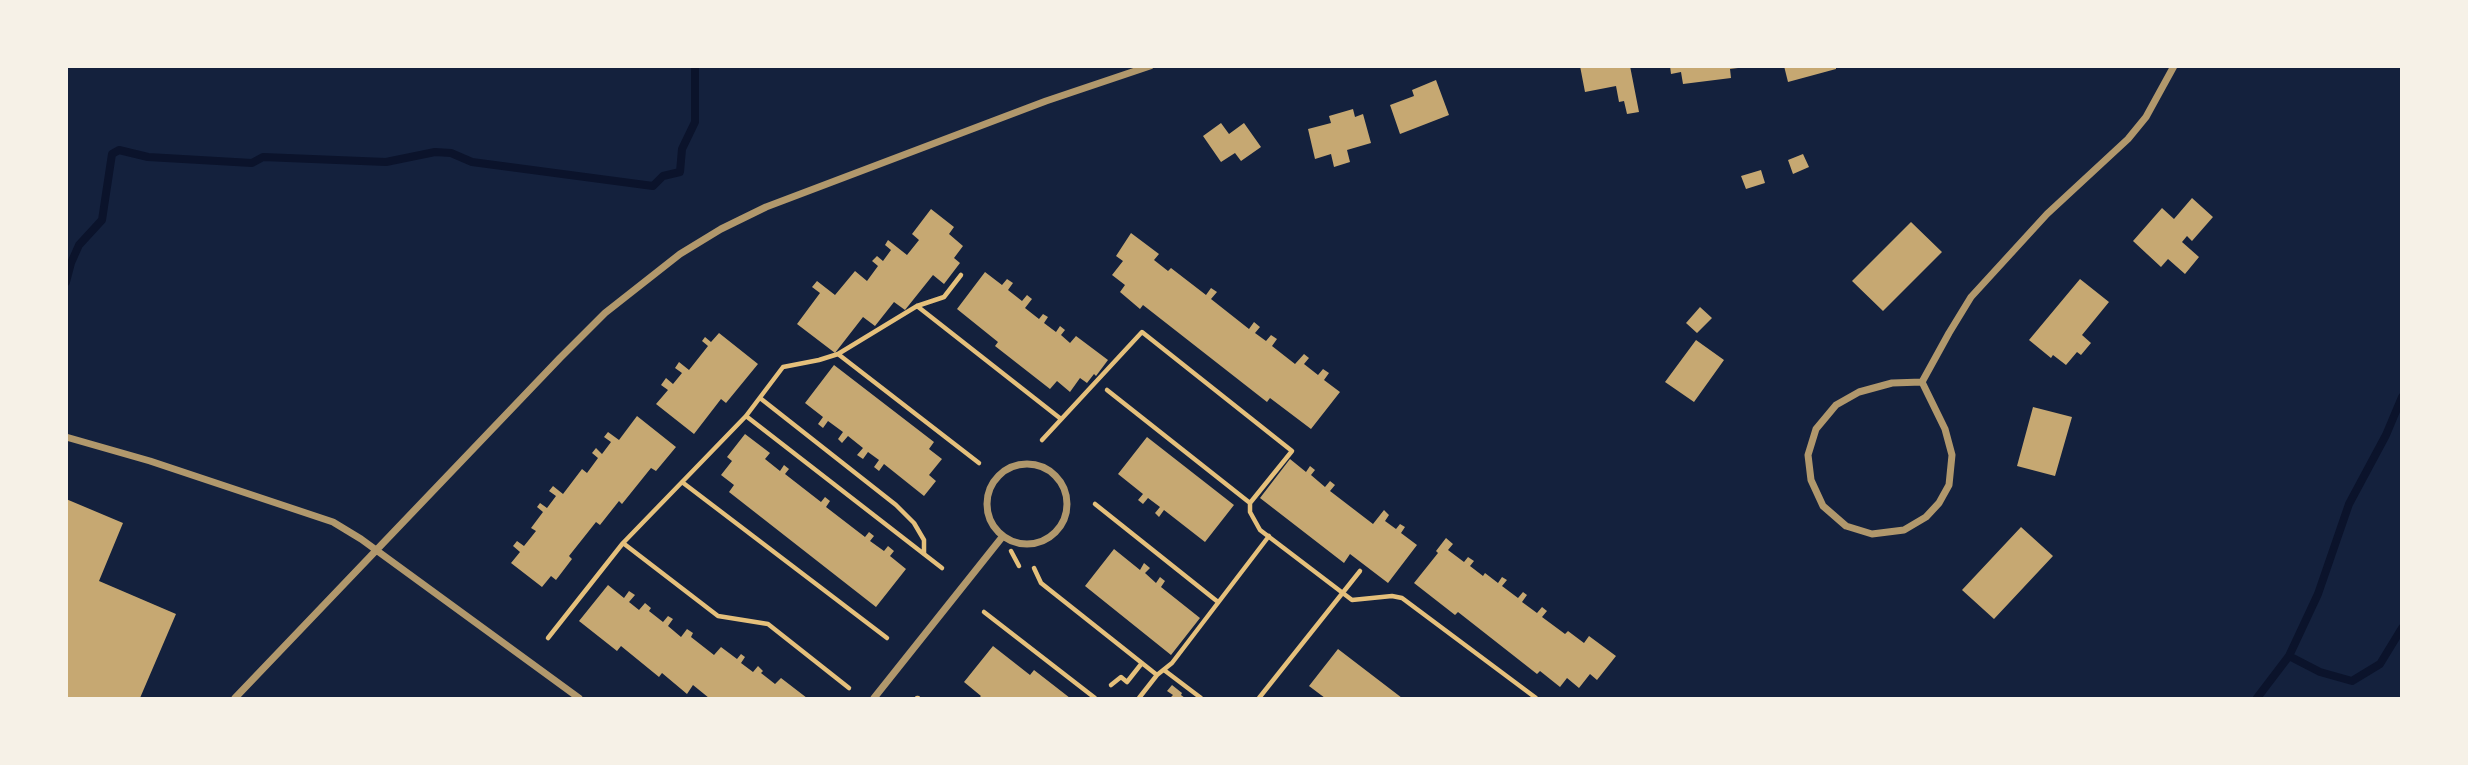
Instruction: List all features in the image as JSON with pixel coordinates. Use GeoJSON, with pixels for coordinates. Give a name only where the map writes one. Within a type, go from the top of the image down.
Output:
{"type":"FeatureCollection","features":[{"type":"Feature","properties":{"kind":"street"},"geometry":{"type":"LineString","coordinates":[[235,698],[605,313],[645,280],[701,241],[766,207],[1046,101],[1150,66]]}},
{"type":"Feature","properties":{"kind":"street"},"geometry":{"type":"LineString","coordinates":[[1922,382],[1971,297],[2047,215],[2128,139],[2146,117],[2174,66]]}},
{"type":"Feature","properties":{"kind":"street"},"geometry":{"type":"LineString","coordinates":[[1922,382],[1945,429],[1952,456],[1949,485],[1939,503],[1926,517],[1904,530],[1872,534],[1846,526],[1823,506],[1811,480],[1808,455],[1816,429],[1836,405],[1859,392],[1892,383],[1922,382]]}},
{"type":"Feature","properties":{"kind":"street"},"geometry":{"type":"LineString","coordinates":[[66,437],[150,461],[333,522],[376,550],[579,698]]}},
{"type":"Feature","properties":{"kind":"street"},"geometry":{"type":"LineString","coordinates":[[1028,463],[1040,465],[1052,472],[1062,482],[1067,495],[1063,522],[1055,533],[1043,541],[1029,544],[1003,536],[994,527],[987,503],[989,490],[996,479],[1005,470],[1028,463]]}},
{"type":"Feature","properties":{"kind":"street"},"geometry":{"type":"LineString","coordinates":[[874,698],[1003,536]]}},
{"type":"Feature","properties":{"kind":"path"},"geometry":{"type":"LineString","coordinates":[[548,638],[623,542],[746,416],[783,367],[838,354],[917,306],[944,297],[961,275]]}},
{"type":"Feature","properties":{"kind":"path"},"geometry":{"type":"LineString","coordinates":[[917,306],[1061,419]]}},
{"type":"Feature","properties":{"kind":"path"},"geometry":{"type":"LineString","coordinates":[[1042,440],[1142,332],[1292,451],[1250,503],[1250,512],[1260,530],[1352,600],[1392,596],[1402,598],[1536,698]]}},
{"type":"Feature","properties":{"kind":"path"},"geometry":{"type":"LineString","coordinates":[[838,354],[979,463]]}},
{"type":"Feature","properties":{"kind":"path"},"geometry":{"type":"LineString","coordinates":[[1107,390],[1250,503]]}},
{"type":"Feature","properties":{"kind":"path"},"geometry":{"type":"LineString","coordinates":[[760,398],[896,505],[914,523],[924,540],[924,554]]}},
{"type":"Feature","properties":{"kind":"path"},"geometry":{"type":"LineString","coordinates":[[746,416],[942,568]]}},
{"type":"Feature","properties":{"kind":"path"},"geometry":{"type":"LineString","coordinates":[[682,482],[887,638]]}},
{"type":"Feature","properties":{"kind":"path"},"geometry":{"type":"LineString","coordinates":[[1095,504],[1218,602]]}},
{"type":"Feature","properties":{"kind":"path"},"geometry":{"type":"LineString","coordinates":[[1139,698],[1157,675],[1172,663],[1269,536]]}},
{"type":"Feature","properties":{"kind":"path"},"geometry":{"type":"LineString","coordinates":[[623,542],[718,615],[768,624],[849,688]]}},
{"type":"Feature","properties":{"kind":"path"},"geometry":{"type":"LineString","coordinates":[[1034,568],[1041,583],[1157,675]]}},
{"type":"Feature","properties":{"kind":"path"},"geometry":{"type":"LineString","coordinates":[[1259,698],[1360,571]]}},
{"type":"Feature","properties":{"kind":"path"},"geometry":{"type":"LineString","coordinates":[[984,612],[1095,698]]}},
{"type":"Feature","properties":{"kind":"path"},"geometry":{"type":"LineString","coordinates":[[1111,685],[1121,677],[1127,682],[1142,663]]}},
{"type":"Feature","properties":{"kind":"path"},"geometry":{"type":"LineString","coordinates":[[1164,670],[1201,698]]}},
{"type":"Feature","properties":{"kind":"building"},"geometry":{"type":"Polygon","coordinates":[[[1580,66],[1630,66],[1639,112],[1627,114],[1624,101],[1619,102],[1616,86],[1585,92],[1580,66]]]}},
{"type":"Feature","properties":{"kind":"building"},"geometry":{"type":"Polygon","coordinates":[[[1670,66],[1738,68],[1730,69],[1731,78],[1683,84],[1681,72],[1671,74],[1670,66]]]}},
{"type":"Feature","properties":{"kind":"building"},"geometry":{"type":"Polygon","coordinates":[[[1784,66],[1836,66],[1836,69],[1788,82],[1784,66]]]}},
{"type":"Feature","properties":{"kind":"building"},"geometry":{"type":"Polygon","coordinates":[[[1436,80],[1449,115],[1400,134],[1390,105],[1414,96],[1412,90],[1436,80]]]}},
{"type":"Feature","properties":{"kind":"building"},"geometry":{"type":"Polygon","coordinates":[[[1353,109],[1355,117],[1363,114],[1371,143],[1347,150],[1350,162],[1334,167],[1331,154],[1315,159],[1308,129],[1331,123],[1329,116],[1353,109]]]}},
{"type":"Feature","properties":{"kind":"building"},"geometry":{"type":"Polygon","coordinates":[[[1221,123],[1229,134],[1244,123],[1261,147],[1241,161],[1235,153],[1221,162],[1203,136],[1221,123]]]}},
{"type":"Feature","properties":{"kind":"building"},"geometry":{"type":"Polygon","coordinates":[[[1803,154],[1809,167],[1793,174],[1788,160],[1803,154]]]}},
{"type":"Feature","properties":{"kind":"building"},"geometry":{"type":"Polygon","coordinates":[[[1761,170],[1765,183],[1746,189],[1741,176],[1761,170]]]}},
{"type":"Feature","properties":{"kind":"building"},"geometry":{"type":"Polygon","coordinates":[[[2192,198],[2213,217],[2192,241],[2187,236],[2182,242],[2199,257],[2185,274],[2168,259],[2161,267],[2133,241],[2162,208],[2174,219],[2192,198]]]}},
{"type":"Feature","properties":{"kind":"building"},"geometry":{"type":"Polygon","coordinates":[[[931,209],[954,227],[949,234],[963,246],[954,258],[960,263],[944,284],[933,275],[905,310],[894,302],[875,326],[863,317],[835,353],[797,324],[820,293],[812,287],[817,281],[835,295],[855,271],[867,281],[878,266],[872,261],[877,256],[883,261],[891,250],[885,245],[888,240],[907,255],[919,240],[912,234],[931,209]]]}},
{"type":"Feature","properties":{"kind":"building"},"geometry":{"type":"Polygon","coordinates":[[[1911,222],[1942,252],[1883,311],[1852,281],[1911,222]]]}},
{"type":"Feature","properties":{"kind":"building"},"geometry":{"type":"Polygon","coordinates":[[[1131,233],[1159,254],[1154,260],[1168,271],[1171,268],[1206,295],[1211,288],[1217,292],[1211,299],[1249,329],[1254,322],[1260,327],[1255,333],[1266,341],[1271,335],[1277,339],[1272,346],[1295,364],[1304,354],[1309,358],[1304,364],[1318,375],[1323,369],[1329,373],[1324,380],[1340,392],[1311,429],[1270,398],[1267,402],[1143,305],[1140,309],[1120,292],[1125,285],[1112,275],[1123,261],[1116,256],[1131,233]]]}},
{"type":"Feature","properties":{"kind":"building"},"geometry":{"type":"Polygon","coordinates":[[[985,272],[1002,285],[1007,279],[1013,283],[1008,290],[1022,301],[1027,295],[1032,299],[1025,308],[1039,319],[1043,314],[1048,317],[1044,323],[1056,332],[1060,326],[1065,330],[1061,335],[1070,343],[1076,336],[1108,360],[1096,376],[1094,374],[1087,383],[1080,378],[1070,392],[1057,381],[1050,389],[995,346],[998,342],[957,309],[985,272]]]}},
{"type":"Feature","properties":{"kind":"building"},"geometry":{"type":"Polygon","coordinates":[[[2080,279],[2109,302],[2082,335],[2091,343],[2081,355],[2077,352],[2066,365],[2053,355],[2051,358],[2029,340],[2080,279]]]}},
{"type":"Feature","properties":{"kind":"building"},"geometry":{"type":"Polygon","coordinates":[[[1700,307],[1712,318],[1697,333],[1686,323],[1700,307]]]}},
{"type":"Feature","properties":{"kind":"building"},"geometry":{"type":"Polygon","coordinates":[[[719,333],[758,364],[726,403],[721,399],[694,434],[656,404],[668,390],[661,385],[666,378],[673,384],[682,373],[675,368],[679,362],[689,370],[708,346],[702,341],[705,337],[711,342],[719,333]]]}},
{"type":"Feature","properties":{"kind":"building"},"geometry":{"type":"Polygon","coordinates":[[[1696,340],[1724,360],[1694,402],[1665,382],[1696,340]]]}},
{"type":"Feature","properties":{"kind":"building"},"geometry":{"type":"Polygon","coordinates":[[[834,365],[934,442],[929,449],[942,459],[929,475],[936,481],[924,496],[884,464],[879,471],[874,467],[879,460],[868,452],[863,459],[857,455],[863,448],[848,436],[842,443],[838,439],[843,432],[828,421],[823,428],[818,424],[823,417],[805,403],[834,365]]]}},
{"type":"Feature","properties":{"kind":"building"},"geometry":{"type":"Polygon","coordinates":[[[2033,407],[2072,417],[2055,476],[2017,466],[2033,407]]]}},
{"type":"Feature","properties":{"kind":"building"},"geometry":{"type":"Polygon","coordinates":[[[637,416],[676,447],[656,471],[651,468],[622,504],[619,501],[600,525],[596,522],[569,556],[572,559],[556,580],[551,576],[542,587],[511,563],[520,552],[513,546],[517,541],[524,546],[536,531],[531,528],[543,512],[537,507],[540,503],[547,508],[556,496],[549,491],[553,486],[563,494],[582,469],[587,473],[598,458],[592,453],[596,448],[602,454],[611,442],[604,437],[608,432],[619,440],[637,416]]]}},
{"type":"Feature","properties":{"kind":"building"},"geometry":{"type":"Polygon","coordinates":[[[745,434],[770,453],[765,459],[780,471],[784,465],[789,469],[785,474],[821,502],[825,497],[830,501],[826,507],[865,537],[869,532],[874,536],[870,541],[884,551],[888,546],[894,551],[890,556],[906,569],[876,607],[729,492],[734,485],[721,475],[732,461],[727,457],[745,434]]]}},
{"type":"Feature","properties":{"kind":"building"},"geometry":{"type":"Polygon","coordinates":[[[1147,437],[1234,505],[1205,542],[1164,510],[1159,517],[1155,513],[1160,507],[1148,498],[1143,504],[1138,500],[1143,494],[1118,474],[1147,437]]]}},
{"type":"Feature","properties":{"kind":"building"},"geometry":{"type":"Polygon","coordinates":[[[1290,459],[1306,472],[1310,466],[1315,470],[1311,475],[1325,487],[1330,481],[1335,485],[1330,491],[1373,524],[1384,510],[1389,515],[1385,521],[1396,529],[1400,524],[1405,527],[1401,533],[1417,545],[1388,583],[1350,554],[1344,563],[1260,498],[1290,459]]]}},
{"type":"Feature","properties":{"kind":"building"},"geometry":{"type":"Polygon","coordinates":[[[66,499],[123,523],[99,581],[176,614],[140,698],[66,698],[66,499]]]}},
{"type":"Feature","properties":{"kind":"building"},"geometry":{"type":"Polygon","coordinates":[[[2021,527],[2053,556],[1994,619],[1962,590],[2021,527]]]}},
{"type":"Feature","properties":{"kind":"building"},"geometry":{"type":"Polygon","coordinates":[[[1446,538],[1453,544],[1448,550],[1464,562],[1468,557],[1474,561],[1470,566],[1483,576],[1485,573],[1498,583],[1502,577],[1507,580],[1502,586],[1518,598],[1523,592],[1527,595],[1522,602],[1537,613],[1542,607],[1547,611],[1542,617],[1565,634],[1568,631],[1584,643],[1589,636],[1616,656],[1597,680],[1590,674],[1579,688],[1567,678],[1560,687],[1540,671],[1537,674],[1458,612],[1455,615],[1414,583],[1438,553],[1436,551],[1446,538]]]}},
{"type":"Feature","properties":{"kind":"building"},"geometry":{"type":"Polygon","coordinates":[[[1114,549],[1140,570],[1144,563],[1150,568],[1145,573],[1156,583],[1160,577],[1165,581],[1161,587],[1200,618],[1171,655],[1085,586],[1114,549]]]}},
{"type":"Feature","properties":{"kind":"building"},"geometry":{"type":"Polygon","coordinates":[[[608,585],[624,598],[629,591],[635,595],[629,602],[639,610],[645,603],[651,608],[649,611],[663,622],[668,616],[673,619],[668,626],[681,637],[687,629],[693,633],[691,637],[714,655],[721,647],[737,659],[741,654],[745,657],[741,663],[753,672],[758,666],[763,671],[761,673],[775,684],[781,678],[807,698],[709,698],[693,685],[687,694],[662,673],[659,677],[621,646],[617,651],[579,621],[608,585]]]}},
{"type":"Feature","properties":{"kind":"building"},"geometry":{"type":"Polygon","coordinates":[[[993,646],[1030,675],[1034,670],[1070,698],[979,698],[981,696],[964,682],[993,646]]]}},
{"type":"Feature","properties":{"kind":"building"},"geometry":{"type":"Polygon","coordinates":[[[1338,649],[1402,698],[1325,698],[1309,686],[1338,649]]]}},
{"type":"Feature","properties":{"kind":"building"},"geometry":{"type":"Polygon","coordinates":[[[1172,685],[1185,698],[1170,698],[1173,695],[1167,691],[1172,685]]]}},
{"type":"Feature","properties":{"kind":"waterway"},"geometry":{"type":"LineString","coordinates":[[66,282],[79,245],[102,220],[112,154],[119,150],[148,157],[252,163],[263,157],[386,162],[435,152],[451,153],[472,162],[653,186],[663,176],[680,172],[682,149],[695,122],[695,66]]}},
{"type":"Feature","properties":{"kind":"waterway"},"geometry":{"type":"LineString","coordinates":[[2257,698],[2289,656],[2318,594],[2349,504],[2386,435],[2402,397]]}},
{"type":"Feature","properties":{"kind":"waterway"},"geometry":{"type":"LineString","coordinates":[[2289,656],[2320,672],[2352,681],[2380,664],[2402,628]]}}]}
